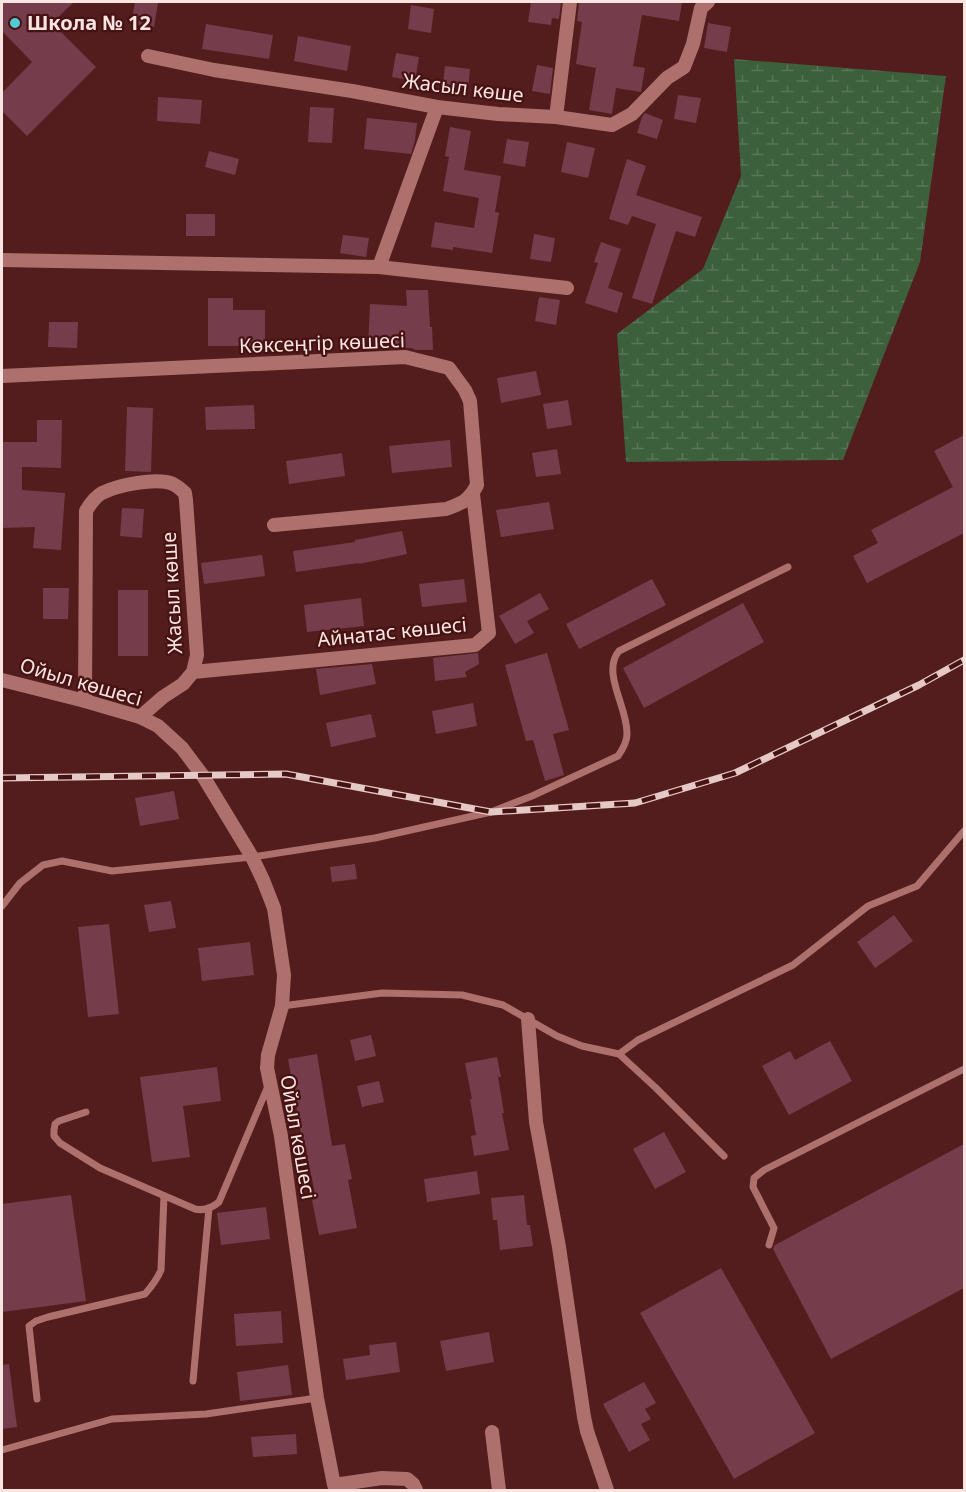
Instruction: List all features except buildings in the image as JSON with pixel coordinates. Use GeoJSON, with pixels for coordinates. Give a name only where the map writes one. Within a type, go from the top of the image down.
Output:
{"type":"FeatureCollection","features":[{"type":"Feature","properties":{"kind":"street"},"geometry":{"type":"LineString","coordinates":[[556,117],[570,2]]}},
{"type":"Feature","properties":{"kind":"street","name":"Жасыл көше"},"geometry":{"type":"LineString","coordinates":[[148,56],[214,70],[352,91],[436,107],[498,114],[556,117],[612,125],[632,114],[668,78],[684,67],[693,44],[701,8],[708,2]]}},
{"type":"Feature","properties":{"kind":"street"},"geometry":{"type":"LineString","coordinates":[[379,267],[436,107]]}},
{"type":"Feature","properties":{"kind":"street"},"geometry":{"type":"LineString","coordinates":[[2,260],[379,267],[567,288]]}},
{"type":"Feature","properties":{"kind":"street","name":"Көксеңгір көшесі"},"geometry":{"type":"LineString","coordinates":[[2,376],[405,357],[449,368],[470,401],[477,473],[477,485],[473,494]]}},
{"type":"Feature","properties":{"kind":"street","name":"Жасыл көше"},"geometry":{"type":"LineString","coordinates":[[85,701],[86,511],[101,494],[119,487],[155,481],[174,484],[185,493],[186,500],[198,655],[193,672],[183,684],[163,697],[140,717]]}},
{"type":"Feature","properties":{"kind":"street"},"geometry":{"type":"LineString","coordinates":[[274,525],[446,509],[464,503],[473,494]]}},
{"type":"Feature","properties":{"kind":"street","name":"Айнатас көшесі"},"geometry":{"type":"LineString","coordinates":[[193,672],[475,645],[489,633],[473,494]]}},
{"type":"Feature","properties":{"kind":"street","name":"Ойыл көшесі"},"geometry":{"type":"LineString","coordinates":[[2,680],[140,717],[158,726],[182,748],[203,776],[252,857],[274,908],[284,975],[282,1006],[268,1055],[267,1068],[281,1136],[317,1398],[334,1488],[382,1478],[407,1479],[416,1491]]}},
{"type":"Feature","properties":{"kind":"street"},"geometry":{"type":"LineString","coordinates":[[528,1019],[536,1122],[559,1247],[584,1417],[607,1491]]}},
{"type":"Feature","properties":{"kind":"street"},"geometry":{"type":"LineString","coordinates":[[492,1432],[499,1491]]}},
{"type":"Feature","properties":{"kind":"lane"},"geometry":{"type":"LineString","coordinates":[[2,906],[20,883],[43,865],[62,861],[112,871],[252,857],[375,838],[491,812],[532,796],[618,756],[625,745],[626,719],[612,666],[614,657],[619,651],[788,567]]}},
{"type":"Feature","properties":{"kind":"lane"},"geometry":{"type":"LineString","coordinates":[[619,1054],[638,1040],[793,965],[868,906],[917,885],[964,831]]}},
{"type":"Feature","properties":{"kind":"lane"},"geometry":{"type":"LineString","coordinates":[[282,1006],[382,993],[462,995],[503,1005],[557,1036],[582,1047],[619,1054],[724,1156]]}},
{"type":"Feature","properties":{"kind":"lane"},"geometry":{"type":"LineString","coordinates":[[769,1245],[774,1228],[753,1186],[754,1178],[764,1170],[964,1070]]}},
{"type":"Feature","properties":{"kind":"lane"},"geometry":{"type":"LineString","coordinates":[[86,1112],[55,1124],[54,1136],[60,1143],[100,1168],[201,1210],[214,1207],[219,1202],[270,1081]]}},
{"type":"Feature","properties":{"kind":"lane"},"geometry":{"type":"LineString","coordinates":[[37,1399],[29,1326],[48,1317],[145,1294],[157,1280],[161,1270],[164,1196]]}},
{"type":"Feature","properties":{"kind":"lane"},"geometry":{"type":"LineString","coordinates":[[193,1381],[209,1208]]}},
{"type":"Feature","properties":{"kind":"lane"},"geometry":{"type":"LineString","coordinates":[[2,1450],[112,1419],[206,1414],[317,1398]]}},
{"type":"Feature","properties":{"kind":"green space"},"geometry":{"type":"Polygon","coordinates":[[[734,59],[946,76],[920,262],[843,460],[626,462],[617,334],[703,269],[741,176],[734,59]]]}},
{"type":"Feature","properties":{"kind":"railway"},"geometry":{"type":"LineString","coordinates":[[2,778],[286,774],[491,812],[635,803],[735,773],[919,685],[964,660]]}},
{"type":"Feature","properties":{"kind":"place","name":"Школа № 12"},"geometry":{"type":"Point","coordinates":[15,23]}}]}
